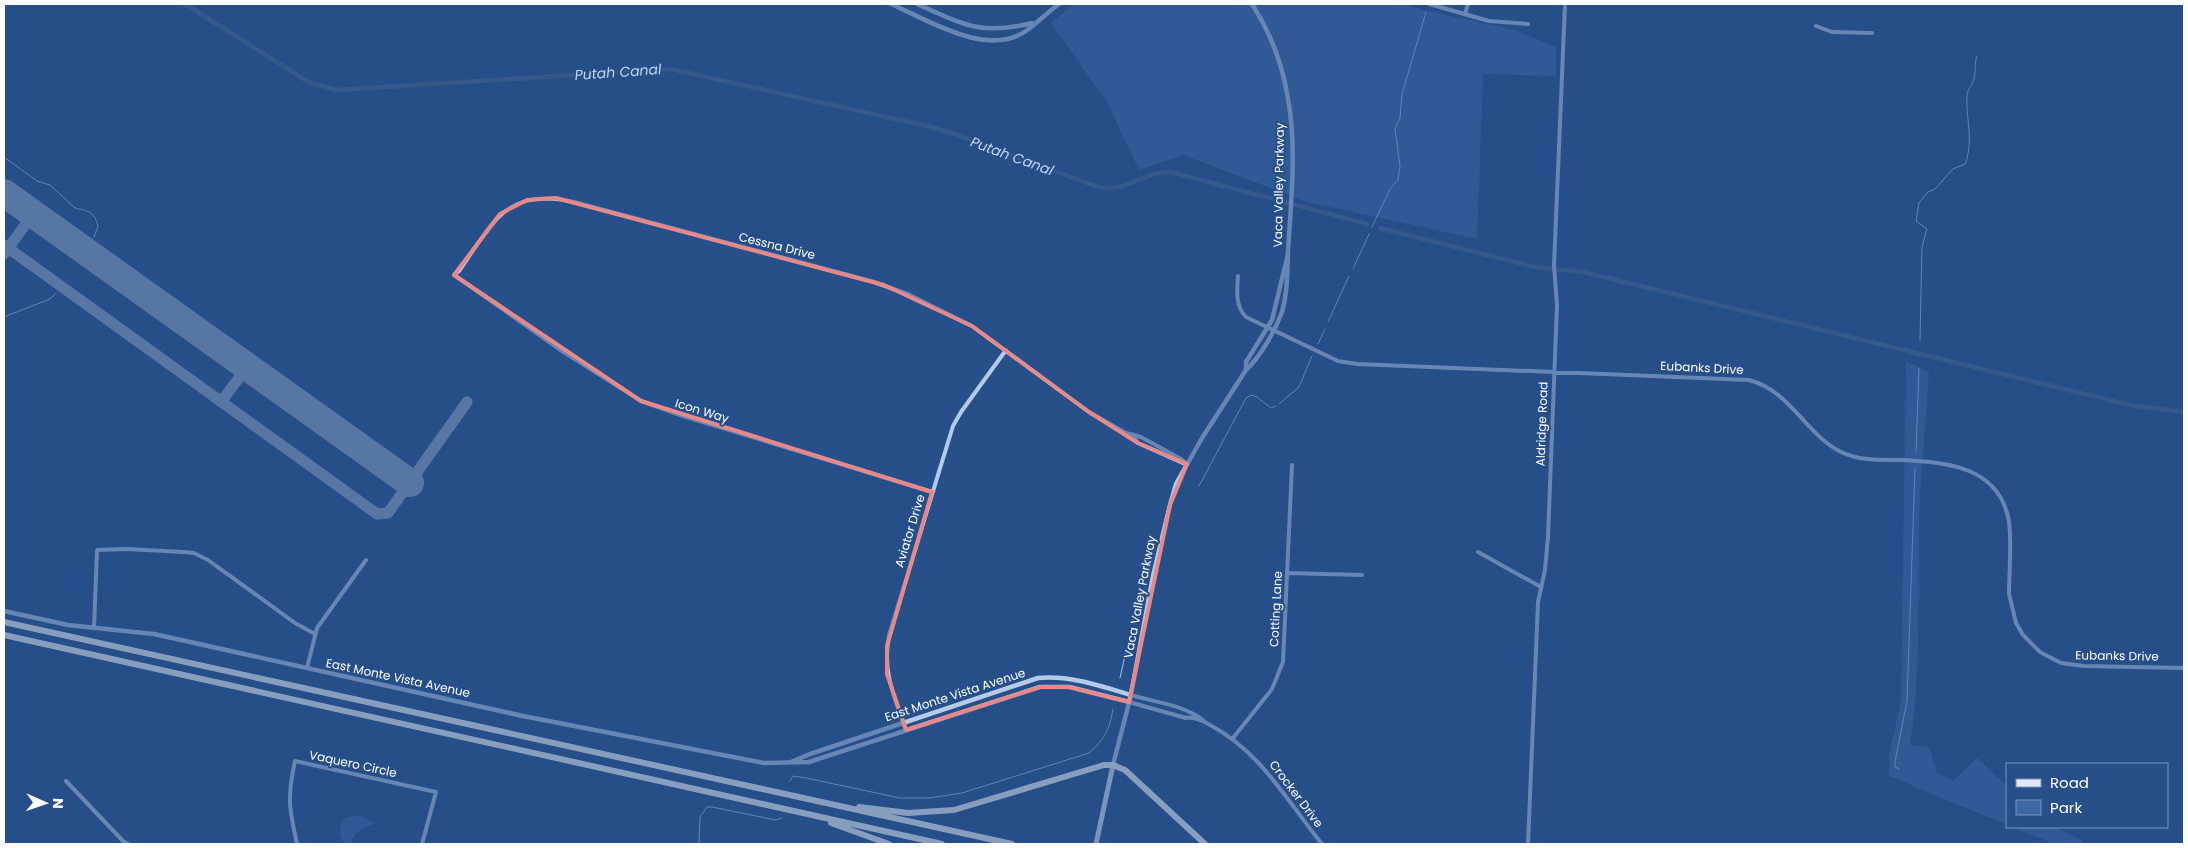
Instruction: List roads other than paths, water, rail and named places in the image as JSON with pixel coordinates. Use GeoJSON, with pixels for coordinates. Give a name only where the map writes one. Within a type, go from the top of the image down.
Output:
{"type":"FeatureCollection","features":[{"type":"Feature","properties":{"kind":"highway"},"geometry":{"type":"LineString","coordinates":[[4,622],[1012,844]]}},
{"type":"Feature","properties":{"kind":"highway"},"geometry":{"type":"LineString","coordinates":[[4,635],[942,844]]}},
{"type":"Feature","properties":{"kind":"highway"},"geometry":{"type":"LineString","coordinates":[[800,798],[894,812],[940,812],[969,806],[1104,764],[1113,765],[1125,770],[1205,844]]}},
{"type":"Feature","properties":{"kind":"highway"},"geometry":{"type":"LineString","coordinates":[[806,814],[889,844]]}},
{"type":"Feature","properties":{"kind":"main road","name":"Vaca Valley Parkway"},"geometry":{"type":"LineString","coordinates":[[1096,844],[1113,765]]}},
{"type":"Feature","properties":{"kind":"street"},"geometry":{"type":"LineString","coordinates":[[891,4],[962,35],[979,40],[1002,39],[1026,30],[1059,4]]}},
{"type":"Feature","properties":{"kind":"street"},"geometry":{"type":"LineString","coordinates":[[916,4],[979,29],[1005,30],[1034,23]]}},
{"type":"Feature","properties":{"kind":"street","name":"Vaca Valley Parkway"},"geometry":{"type":"LineString","coordinates":[[1113,765],[1131,695],[1153,576],[1176,484],[1215,416],[1246,370],[1246,362],[1270,329],[1288,254],[1292,133],[1288,97],[1270,37],[1252,4]]}},
{"type":"Feature","properties":{"kind":"street"},"geometry":{"type":"LineString","coordinates":[[1429,4],[1497,22],[1528,24]]}},
{"type":"Feature","properties":{"kind":"street"},"geometry":{"type":"LineString","coordinates":[[1465,14],[1468,4]]}},
{"type":"Feature","properties":{"kind":"street","name":"Aldridge Road"},"geometry":{"type":"LineString","coordinates":[[1528,844],[1538,602],[1547,557],[1557,304],[1554,266],[1565,4]]}},
{"type":"Feature","properties":{"kind":"street"},"geometry":{"type":"LineString","coordinates":[[1816,26],[1832,32],[1872,32]]}},
{"type":"Feature","properties":{"kind":"street","name":"Cessna Drive"},"geometry":{"type":"LineString","coordinates":[[490,300],[454,275],[459,271],[500,214],[527,200],[556,198],[884,285],[908,294],[972,326],[1079,406],[1133,436],[1138,443],[1179,463],[1187,464]]}},
{"type":"Feature","properties":{"kind":"street","name":"Eubanks Drive"},"geometry":{"type":"LineString","coordinates":[[1238,276],[1237,298],[1242,312],[1252,321],[1338,361],[1357,364],[1749,380],[1772,389],[1780,395],[1823,441],[1844,454],[1862,458],[1939,462],[1967,468],[1993,488],[2004,506],[2009,522],[2009,594],[2011,605],[2016,623],[2032,646],[2067,665],[2184,668]]}},
{"type":"Feature","properties":{"kind":"street","name":"Icon Way"},"geometry":{"type":"LineString","coordinates":[[490,300],[562,351],[641,402],[932,492]]}},
{"type":"Feature","properties":{"kind":"street","name":"Aviator Drive"},"geometry":{"type":"LineString","coordinates":[[906,730],[887,674],[887,646],[953,426],[1006,350]]}},
{"type":"Feature","properties":{"kind":"street","name":"Cotting Lane"},"geometry":{"type":"LineString","coordinates":[[1233,738],[1272,689],[1279,674],[1284,653],[1292,465]]}},
{"type":"Feature","properties":{"kind":"street"},"geometry":{"type":"LineString","coordinates":[[94,628],[97,550],[127,549],[194,554],[208,560],[296,623],[315,634]]}},
{"type":"Feature","properties":{"kind":"street"},"geometry":{"type":"LineString","coordinates":[[1478,552],[1541,587]]}},
{"type":"Feature","properties":{"kind":"street"},"geometry":{"type":"LineString","coordinates":[[307,668],[315,634],[329,610],[366,560]]}},
{"type":"Feature","properties":{"kind":"street"},"geometry":{"type":"LineString","coordinates":[[1288,573],[1362,575]]}},
{"type":"Feature","properties":{"kind":"street","name":"East Monte Vista Avenue"},"geometry":{"type":"LineString","coordinates":[[4,611],[68,625],[154,634],[552,721],[764,763],[809,762],[1040,687],[1069,687],[1129,702]]}},
{"type":"Feature","properties":{"kind":"street","name":"East Monte Vista Avenue"},"geometry":{"type":"LineString","coordinates":[[789,763],[903,722],[1038,678],[1075,680],[1131,695]]}},
{"type":"Feature","properties":{"kind":"street"},"geometry":{"type":"LineString","coordinates":[[1011,695],[1028,687],[1054,683],[1058,678]]}},
{"type":"Feature","properties":{"kind":"street","name":"Crocker Drive"},"geometry":{"type":"LineString","coordinates":[[1131,695],[1198,715],[1205,722],[1233,738],[1268,771],[1322,844]]}},
{"type":"Feature","properties":{"kind":"street","name":"Crocker Drive"},"geometry":{"type":"LineString","coordinates":[[1129,702],[1205,722]]}},
{"type":"Feature","properties":{"kind":"street","name":"Vaquero Circle"},"geometry":{"type":"LineString","coordinates":[[297,844],[290,816],[289,798],[295,761],[436,792],[422,844]]}},
{"type":"Feature","properties":{"kind":"street"},"geometry":{"type":"LineString","coordinates":[[66,781],[122,841],[128,844]]}},
{"type":"Feature","properties":{"kind":"waterway","name":"Putah Canal"},"geometry":{"type":"LineString","coordinates":[[185,4],[310,83],[337,90],[670,69],[931,127],[955,134],[1098,187],[1119,187],[1152,175],[1171,172],[1367,224]]}},
{"type":"Feature","properties":{"kind":"waterway"},"geometry":{"type":"LineString","coordinates":[[1372,227],[1390,189],[1398,180],[1400,166],[1395,129],[1400,118],[1402,94],[1426,12]]}},
{"type":"Feature","properties":{"kind":"waterway"},"geometry":{"type":"LineString","coordinates":[[1920,340],[1922,247],[1927,229],[1916,221],[1919,203],[1953,169],[1965,164],[1969,147],[1967,94],[1974,79],[1977,56]]}},
{"type":"Feature","properties":{"kind":"waterway"},"geometry":{"type":"LineString","coordinates":[[4,157],[37,181],[50,185],[75,208],[87,211],[95,217],[98,226],[94,237]]}},
{"type":"Feature","properties":{"kind":"waterway"},"geometry":{"type":"LineString","coordinates":[[1380,228],[1535,267],[1583,272],[2130,405],[2184,412]]}},
{"type":"Feature","properties":{"kind":"waterway"},"geometry":{"type":"LineString","coordinates":[[1353,269],[1369,234]]}},
{"type":"Feature","properties":{"kind":"waterway"},"geometry":{"type":"LineString","coordinates":[[1328,322],[1349,276]]}},
{"type":"Feature","properties":{"kind":"waterway"},"geometry":{"type":"LineString","coordinates":[[4,317],[50,299],[56,293]]}},
{"type":"Feature","properties":{"kind":"waterway"},"geometry":{"type":"LineString","coordinates":[[1318,344],[1325,329]]}},
{"type":"Feature","properties":{"kind":"waterway"},"geometry":{"type":"LineString","coordinates":[[1279,404],[1299,387],[1312,356]]}},
{"type":"Feature","properties":{"kind":"waterway"},"geometry":{"type":"LineString","coordinates":[[1916,452],[1919,368]]}},
{"type":"Feature","properties":{"kind":"waterway"},"geometry":{"type":"LineString","coordinates":[[1199,486],[1246,398],[1251,395],[1257,397],[1271,408],[1276,406]]}},
{"type":"Feature","properties":{"kind":"waterway"},"geometry":{"type":"LineString","coordinates":[[1899,769],[1895,767],[1895,762],[1907,701],[1915,468]]}},
{"type":"Feature","properties":{"kind":"waterway"},"geometry":{"type":"LineString","coordinates":[[1120,678],[1129,637]]}},
{"type":"Feature","properties":{"kind":"waterway"},"geometry":{"type":"LineString","coordinates":[[790,781],[793,776],[806,778],[900,798],[929,798],[962,793],[1089,753],[1106,734],[1113,709]]}},
{"type":"Feature","properties":{"kind":"waterway"},"geometry":{"type":"LineString","coordinates":[[699,844],[700,817],[707,807],[776,820],[782,818]]}}]}
